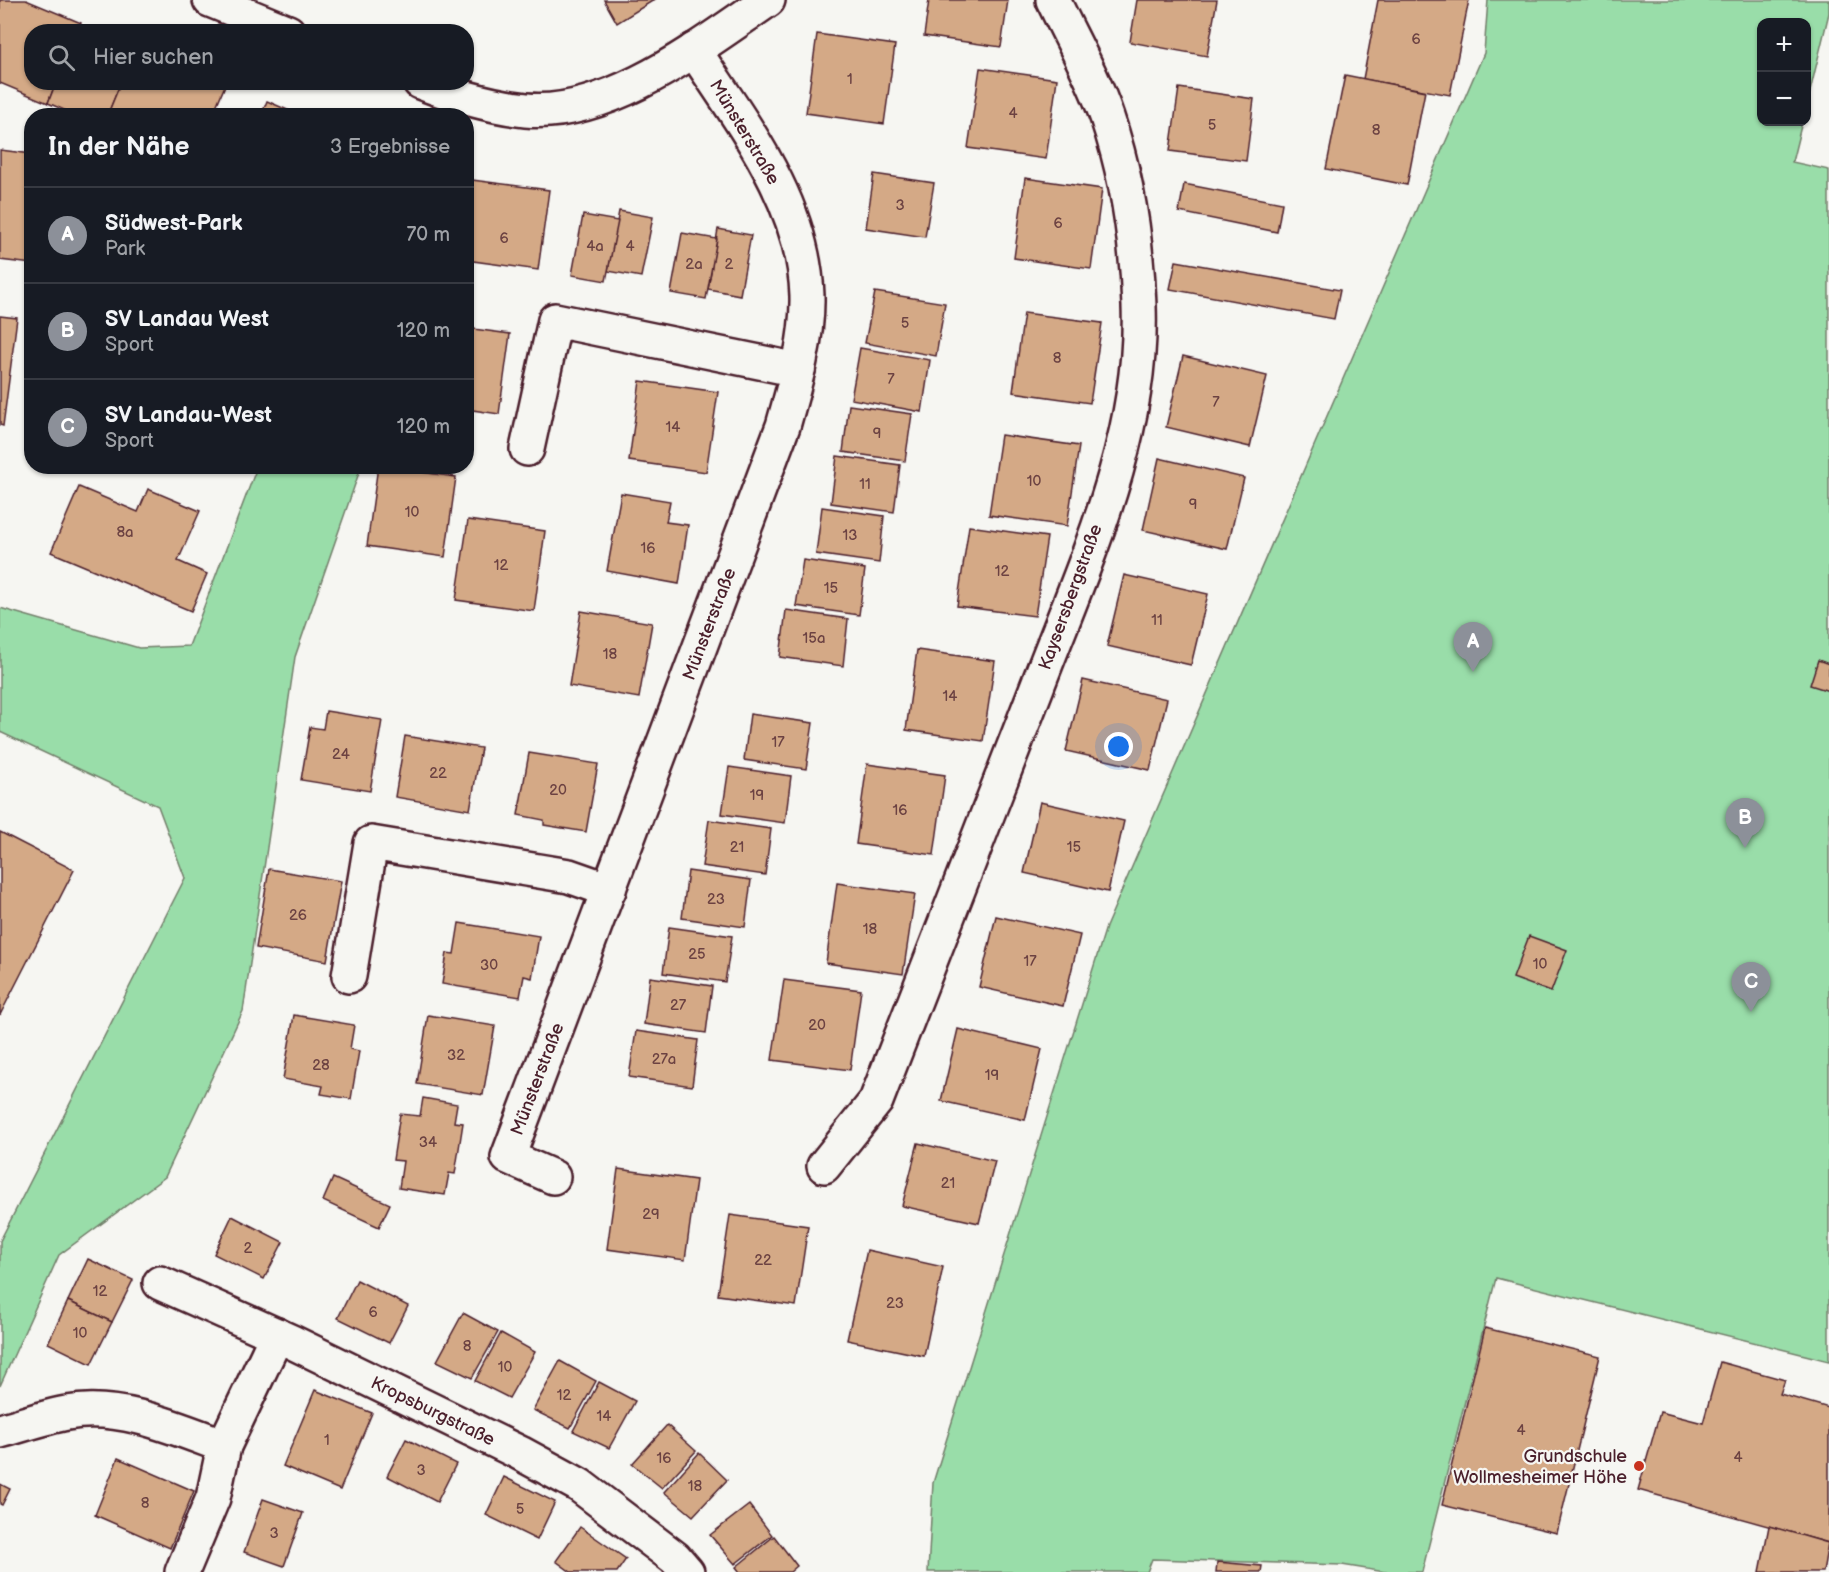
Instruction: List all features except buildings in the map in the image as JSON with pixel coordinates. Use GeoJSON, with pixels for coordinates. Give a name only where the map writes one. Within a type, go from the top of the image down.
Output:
{"type":"FeatureCollection","features":[{"type":"Feature","properties":{"kind":"street"},"geometry":{"type":"LineString","coordinates":[[210,0],[268,24]]}},
{"type":"Feature","properties":{"kind":"street"},"geometry":{"type":"LineString","coordinates":[[446,90],[492,104],[528,110],[576,106],[621,89],[694,50],[768,0]]}},
{"type":"Feature","properties":{"kind":"street","name":"Kaysersbergstraße"},"geometry":{"type":"LineString","coordinates":[[824,1166],[876,1101],[1111,488],[1126,427],[1137,366],[1139,305],[1126,192],[1107,116],[1053,0]]}},
{"type":"Feature","properties":{"kind":"street","name":"Münsterstraße"},"geometry":{"type":"LineString","coordinates":[[553,1177],[508,1157],[783,426],[798,370],[807,297],[804,269],[793,219],[779,186],[750,136],[694,50]]}},
{"type":"Feature","properties":{"kind":"street"},"geometry":{"type":"LineString","coordinates":[[527,449],[555,320],[798,370]]}},
{"type":"Feature","properties":{"kind":"street"},"geometry":{"type":"LineString","coordinates":[[349,976],[371,843],[569,876],[609,890]]}},
{"type":"Feature","properties":{"kind":"street","name":"Kropsburgstraße"},"geometry":{"type":"LineString","coordinates":[[160,1283],[277,1335],[520,1453],[579,1485],[675,1558],[687,1572]]}},
{"type":"Feature","properties":{"kind":"street"},"geometry":{"type":"LineString","coordinates":[[182,1572],[213,1498],[224,1446],[277,1335]]}},
{"type":"Feature","properties":{"kind":"street"},"geometry":{"type":"LineString","coordinates":[[0,1431],[68,1413],[105,1411],[163,1425],[224,1446]]}},
{"type":"Feature","properties":{"kind":"green space"},"geometry":{"type":"Polygon","coordinates":[[[1488,0],[1829,0],[1829,13],[1811,87],[1811,18],[1757,18],[1757,126],[1801,126],[1792,162],[1829,170],[1829,1361],[1496,1278],[1422,1572],[1385,1572],[1342,1565],[1152,1559],[1147,1572],[928,1572],[933,1483],[1106,927],[1484,53],[1488,0]]]}},
{"type":"Feature","properties":{"kind":"green space"},"geometry":{"type":"Polygon","coordinates":[[[254,474],[359,474],[295,657],[243,1011],[165,1177],[59,1255],[0,1386],[0,1241],[185,878],[158,806],[0,732],[0,608],[139,648],[189,646],[254,474]]]}},
{"type":"Feature","properties":{"kind":"place","name":"Südwest-Park"},"geometry":{"type":"Point","coordinates":[1473,672]}},
{"type":"Feature","properties":{"kind":"place","name":"SV Landau West"},"geometry":{"type":"Point","coordinates":[1745,848]}},
{"type":"Feature","properties":{"kind":"place","name":"SV Landau-West"},"geometry":{"type":"Point","coordinates":[1751,1012]}},
{"type":"Feature","properties":{"kind":"place","name":"Grundschule Wollmesheimer Höhe"},"geometry":{"type":"Point","coordinates":[1639,1466]}}]}
